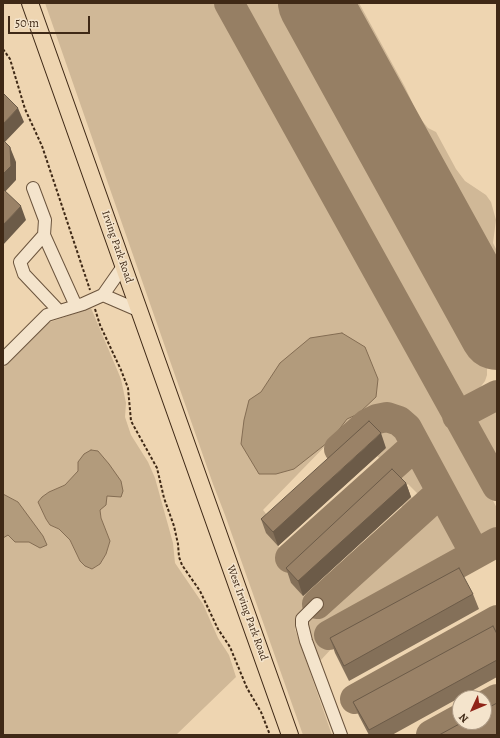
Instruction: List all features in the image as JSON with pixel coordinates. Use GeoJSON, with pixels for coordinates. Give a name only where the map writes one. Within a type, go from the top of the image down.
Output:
{"type":"FeatureCollection","features":[{"type":"Feature","properties":{"kind":"main road","name":"Irving Park Road"},"geometry":{"type":"LineString","coordinates":[[30,3],[204,491]]}},
{"type":"Feature","properties":{"kind":"main road","name":"West Irving Park Road"},"geometry":{"type":"LineString","coordinates":[[204,491],[290,735]]}},
{"type":"Feature","properties":{"kind":"lane"},"geometry":{"type":"LineString","coordinates":[[33,188],[45,220],[44,235],[76,306]]}},
{"type":"Feature","properties":{"kind":"lane"},"geometry":{"type":"LineString","coordinates":[[44,235],[20,262],[24,274],[59,311]]}},
{"type":"Feature","properties":{"kind":"lane"},"geometry":{"type":"LineString","coordinates":[[3,359],[48,314],[98,298],[124,265]]}},
{"type":"Feature","properties":{"kind":"lane"},"geometry":{"type":"LineString","coordinates":[[98,298],[140,311]]}},
{"type":"Feature","properties":{"kind":"lane"},"geometry":{"type":"LineString","coordinates":[[317,604],[302,619],[302,625],[306,641],[341,735]]}},
{"type":"Feature","properties":{"kind":"path"},"geometry":{"type":"LineString","coordinates":[[3,49],[10,59],[25,109],[42,146],[98,298],[100,325],[128,388],[131,421],[157,468],[164,498],[174,526],[179,557],[182,565],[200,590],[218,629],[230,647],[247,688],[261,712],[270,735]]}},
{"type":"Feature","properties":{"kind":"shaded area"},"geometry":{"type":"Polygon","coordinates":[[[45,3],[219,3],[497,508],[497,530],[494,534],[485,538],[479,535],[470,526],[420,434],[410,420],[400,411],[390,408],[376,410],[332,439],[263,510],[275,525],[278,546],[302,573],[291,583],[311,604],[298,615],[295,622],[295,629],[332,735],[303,735],[213,484],[45,3]]]}},
{"type":"Feature","properties":{"kind":"shaded area"},"geometry":{"type":"Polygon","coordinates":[[[242,3],[287,3],[487,369],[485,381],[476,393],[465,396],[453,388],[242,3]]]}},
{"type":"Feature","properties":{"kind":"shaded area"},"geometry":{"type":"Polygon","coordinates":[[[344,3],[359,3],[405,87],[419,117],[428,128],[436,132],[456,169],[465,181],[486,195],[491,202],[496,220],[493,243],[497,251],[497,281],[344,3]]]}},
{"type":"Feature","properties":{"kind":"shaded area"},"geometry":{"type":"Polygon","coordinates":[[[91,308],[121,379],[126,403],[125,417],[131,435],[148,462],[155,478],[173,543],[175,563],[203,604],[218,638],[229,655],[236,677],[176,735],[3,735],[3,538],[7,534],[15,542],[33,542],[18,502],[3,494],[3,368],[38,330],[50,322],[91,308]],[[79,471],[65,485],[49,492],[38,502],[50,525],[59,529],[70,540],[80,561],[92,569],[100,564],[106,554],[110,541],[101,518],[100,510],[79,471]]]}},
{"type":"Feature","properties":{"kind":"shaded area"},"geometry":{"type":"Polygon","coordinates":[[[342,333],[365,347],[378,379],[376,397],[358,414],[347,419],[332,439],[294,469],[276,474],[259,474],[241,444],[244,420],[249,400],[261,392],[280,363],[310,338],[342,333]]]}},
{"type":"Feature","properties":{"kind":"shaded area"},"geometry":{"type":"Polygon","coordinates":[[[491,407],[497,408],[497,466],[476,427],[475,422],[480,413],[491,407]]]}},
{"type":"Feature","properties":{"kind":"shaded area"},"geometry":{"type":"Polygon","coordinates":[[[381,423],[392,423],[400,430],[405,441],[404,445],[385,463],[377,456],[386,448],[370,430],[381,423]]]}},
{"type":"Feature","properties":{"kind":"shaded area"},"geometry":{"type":"Polygon","coordinates":[[[91,450],[98,451],[109,464],[121,481],[123,491],[121,497],[107,496],[106,505],[100,510],[101,518],[110,541],[106,554],[100,564],[92,569],[85,566],[80,561],[70,540],[59,529],[50,525],[38,502],[49,492],[65,485],[78,471],[78,462],[84,454],[91,450]]]}},
{"type":"Feature","properties":{"kind":"shaded area"},"geometry":{"type":"Polygon","coordinates":[[[411,460],[417,463],[432,488],[429,495],[409,513],[406,512],[401,506],[411,497],[414,499],[418,494],[408,484],[405,486],[395,472],[399,465],[411,460]]]}},
{"type":"Feature","properties":{"kind":"shaded area"},"geometry":{"type":"Polygon","coordinates":[[[3,494],[18,502],[43,536],[47,545],[40,548],[29,542],[15,542],[8,535],[3,538],[3,494]]]}},
{"type":"Feature","properties":{"kind":"shaded area"},"geometry":{"type":"Polygon","coordinates":[[[433,507],[438,507],[443,510],[460,538],[462,545],[457,552],[449,558],[321,627],[333,647],[320,661],[307,626],[308,622],[433,507]]]}},
{"type":"Feature","properties":{"kind":"building"},"geometry":{"type":"Polygon","coordinates":[[[3,93],[18,108],[3,124],[3,93]]]}},
{"type":"Feature","properties":{"kind":"building"},"geometry":{"type":"Polygon","coordinates":[[[3,140],[10,147],[11,166],[3,174],[3,140]]]}},
{"type":"Feature","properties":{"kind":"building"},"geometry":{"type":"Polygon","coordinates":[[[3,189],[21,206],[3,225],[3,189]]]}},
{"type":"Feature","properties":{"kind":"building"},"geometry":{"type":"Polygon","coordinates":[[[369,421],[381,433],[273,532],[261,519],[369,421]]]}},
{"type":"Feature","properties":{"kind":"building"},"geometry":{"type":"Polygon","coordinates":[[[392,469],[406,483],[298,581],[286,568],[392,469]]]}},
{"type":"Feature","properties":{"kind":"building"},"geometry":{"type":"Polygon","coordinates":[[[459,568],[473,594],[344,666],[330,638],[459,568]]]}},
{"type":"Feature","properties":{"kind":"building"},"geometry":{"type":"Polygon","coordinates":[[[493,626],[497,634],[497,660],[369,730],[353,702],[493,626]]]}},
{"type":"Feature","properties":{"kind":"building"},"geometry":{"type":"Polygon","coordinates":[[[497,703],[497,735],[439,735],[452,728],[452,730],[492,730],[492,706],[497,703]]]}},
{"type":"Feature","properties":{"kind":"taxiway"},"geometry":{"type":"LineString","coordinates":[[229,3],[497,486]]}},
{"type":"Feature","properties":{"kind":"taxiway"},"geometry":{"type":"LineString","coordinates":[[457,416],[497,395]]}},
{"type":"Feature","properties":{"kind":"taxiway"},"geometry":{"type":"LineString","coordinates":[[339,449],[367,424],[377,419],[387,417],[399,421],[407,428],[475,554]]}},
{"type":"Feature","properties":{"kind":"taxiway"},"geometry":{"type":"LineString","coordinates":[[290,558],[416,445]]}},
{"type":"Feature","properties":{"kind":"taxiway"},"geometry":{"type":"LineString","coordinates":[[317,604],[441,492]]}},
{"type":"Feature","properties":{"kind":"taxiway"},"geometry":{"type":"LineString","coordinates":[[329,635],[497,542]]}},
{"type":"Feature","properties":{"kind":"taxiway"},"geometry":{"type":"LineString","coordinates":[[355,699],[497,620]]}},
{"type":"Feature","properties":{"kind":"taxiway"},"geometry":{"type":"LineString","coordinates":[[492,702],[497,699]]}},
{"type":"Feature","properties":{"kind":"taxiway"},"geometry":{"type":"LineString","coordinates":[[431,735],[452,723]]}},
{"type":"Feature","properties":{"kind":"runway"},"geometry":{"type":"LineString","coordinates":[[315,3],[497,333]]}}]}
